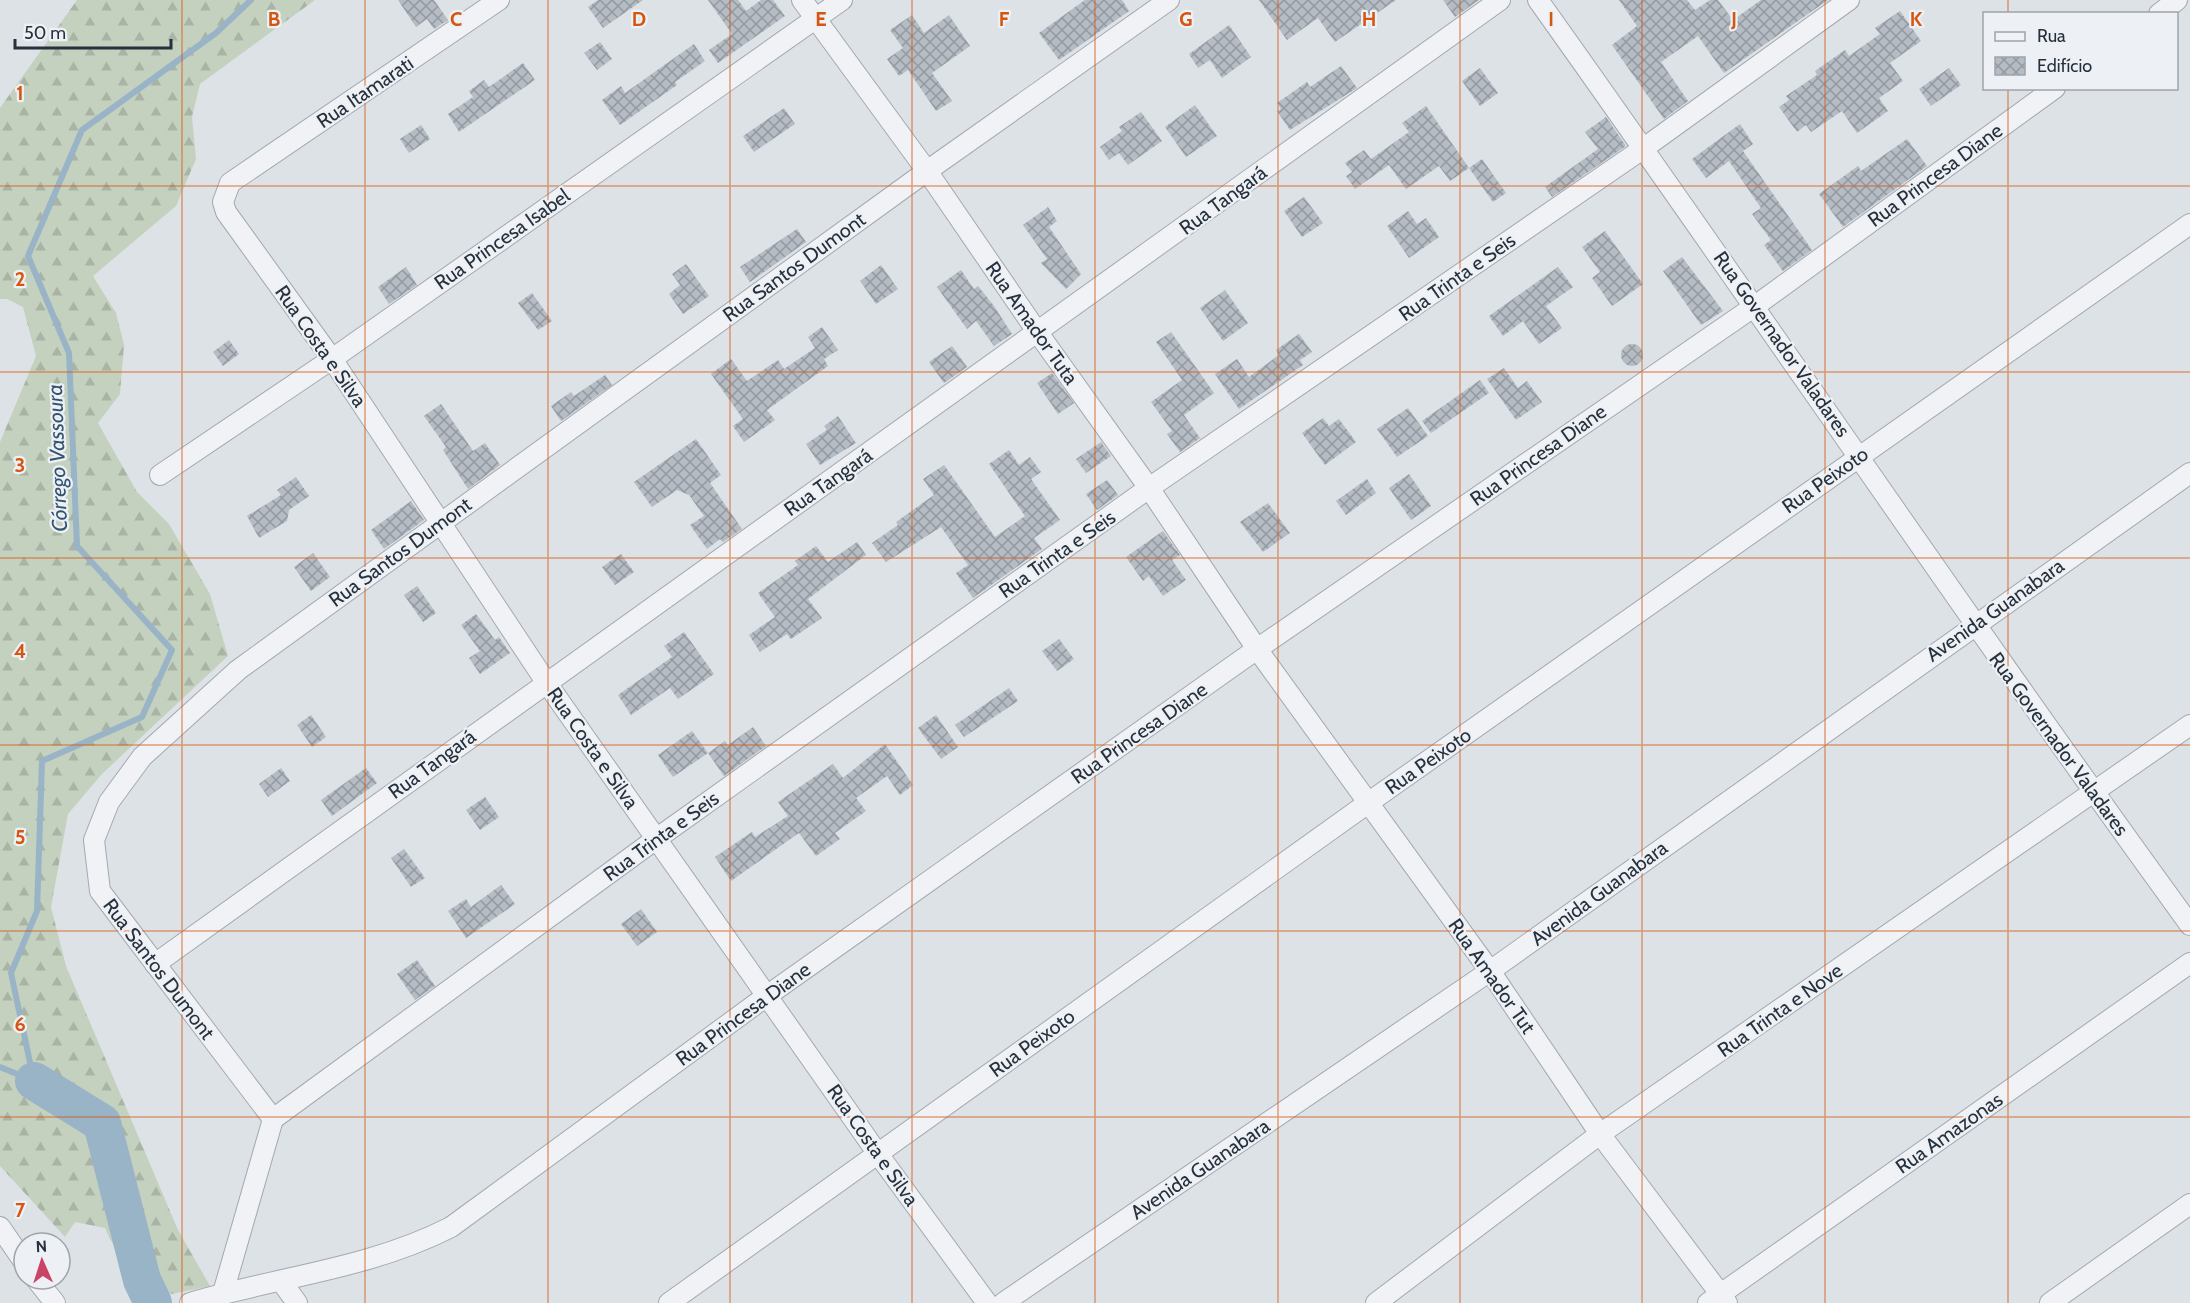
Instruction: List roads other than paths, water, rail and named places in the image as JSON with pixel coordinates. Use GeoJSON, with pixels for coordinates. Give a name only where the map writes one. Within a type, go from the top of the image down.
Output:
{"type":"FeatureCollection","features":[{"type":"Feature","properties":{"kind":"street","name":"Rua Itamarati"},"geometry":{"type":"LineString","coordinates":[[230,183],[499,0]]}},
{"type":"Feature","properties":{"kind":"street","name":"Rua Amador Tuta"},"geometry":{"type":"LineString","coordinates":[[802,0],[927,171],[1149,489],[1257,649]]}},
{"type":"Feature","properties":{"kind":"street","name":"Rua Princesa Isabel"},"geometry":{"type":"LineString","coordinates":[[160,476],[332,359],[842,0]]}},
{"type":"Feature","properties":{"kind":"street","name":"Rua Santos Dumont"},"geometry":{"type":"LineString","coordinates":[[273,1119],[100,891],[94,840],[109,802],[142,757],[238,670],[440,521],[1169,0]]}},
{"type":"Feature","properties":{"kind":"street","name":"Rua Tangará"},"geometry":{"type":"LineString","coordinates":[[155,964],[1500,0]]}},
{"type":"Feature","properties":{"kind":"street","name":"Rua Governador Valadares"},"geometry":{"type":"LineString","coordinates":[[1538,0],[1860,456],[1974,624],[2190,925]]}},
{"type":"Feature","properties":{"kind":"street","name":"Rua Trinta e Seis"},"geometry":{"type":"LineString","coordinates":[[273,1119],[656,839],[1149,489],[1644,148],[1849,0]]}},
{"type":"Feature","properties":{"kind":"street"},"geometry":{"type":"LineString","coordinates":[[2162,12],[2177,0]]}},
{"type":"Feature","properties":{"kind":"street","name":"Rua Princesa Diane"},"geometry":{"type":"LineString","coordinates":[[190,1303],[223,1293],[378,1258],[415,1245],[451,1227],[768,995],[1257,649],[1755,306],[2052,90]]}},
{"type":"Feature","properties":{"kind":"street","name":"Rua Costa e Silva"},"geometry":{"type":"LineString","coordinates":[[230,183],[223,202],[226,213],[332,359],[546,682],[878,1154],[987,1303]]}},
{"type":"Feature","properties":{"kind":"street","name":"Rua Peixoto"},"geometry":{"type":"LineString","coordinates":[[669,1303],[1368,803],[2190,224]]}},
{"type":"Feature","properties":{"kind":"street","name":"Avenida Guanabara"},"geometry":{"type":"LineString","coordinates":[[1003,1303],[1490,971],[1974,624],[2190,473]]}},
{"type":"Feature","properties":{"kind":"street","name":"Rua Amador Tut"},"geometry":{"type":"LineString","coordinates":[[1257,649],[1490,971],[1600,1134],[1718,1300]]}},
{"type":"Feature","properties":{"kind":"street","name":"Rua Trinta e Nove"},"geometry":{"type":"LineString","coordinates":[[1376,1303],[1600,1134],[2190,725]]}},
{"type":"Feature","properties":{"kind":"street","name":"Rua Amazonas"},"geometry":{"type":"LineString","coordinates":[[1718,1300],[2190,963]]}},
{"type":"Feature","properties":{"kind":"street"},"geometry":{"type":"LineString","coordinates":[[223,1293],[273,1119]]}},
{"type":"Feature","properties":{"kind":"street"},"geometry":{"type":"LineString","coordinates":[[2050,1303],[2190,1204]]}},
{"type":"Feature","properties":{"kind":"street"},"geometry":{"type":"LineString","coordinates":[[0,1227],[12,1244]]}},
{"type":"Feature","properties":{"kind":"street"},"geometry":{"type":"LineString","coordinates":[[280,1281],[297,1303]]}},
{"type":"Feature","properties":{"kind":"street"},"geometry":{"type":"LineString","coordinates":[[46,1291],[56,1303]]}},
{"type":"Feature","properties":{"kind":"waterway","name":"Córrego Vassoura"},"geometry":{"type":"LineString","coordinates":[[34,1081],[11,973],[37,911],[42,761],[142,717],[172,650],[77,546],[69,353],[28,256],[82,130],[216,33],[251,0]]}},
{"type":"Feature","properties":{"kind":"waterway"},"geometry":{"type":"LineString","coordinates":[[0,1067],[34,1081]]}},
{"type":"Feature","properties":{"kind":"waterway"},"geometry":{"type":"LineString","coordinates":[[34,1081],[102,1123],[142,1280],[153,1303]]}}]}
